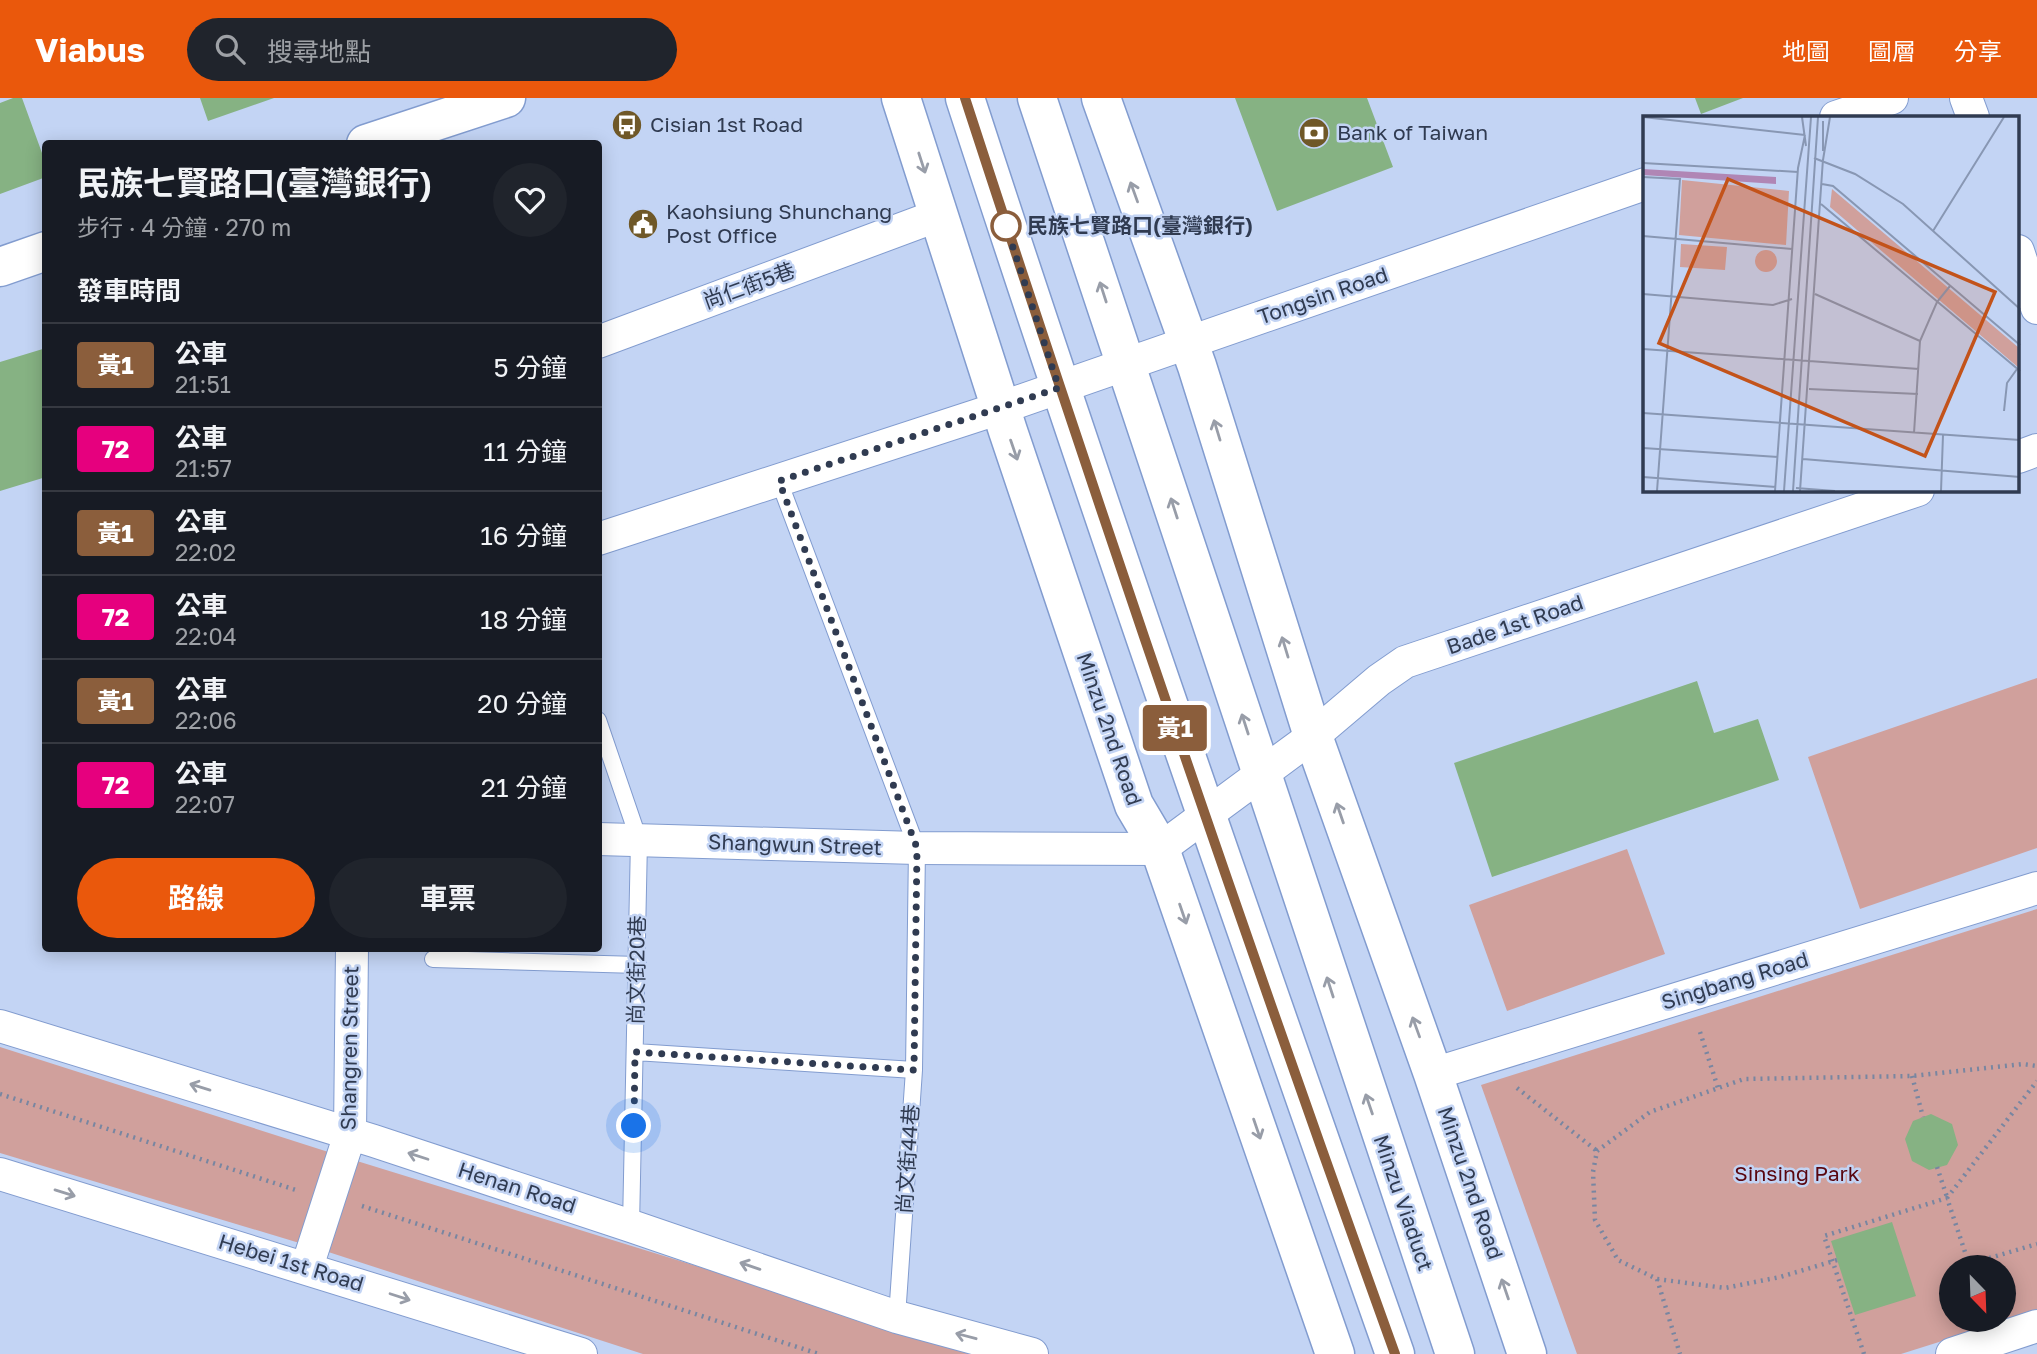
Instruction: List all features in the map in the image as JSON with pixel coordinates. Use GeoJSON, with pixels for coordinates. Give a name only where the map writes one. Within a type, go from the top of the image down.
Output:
{"type":"FeatureCollection","features":[{"type":"Feature","properties":{"kind":"street"},"geometry":{"type":"LineString","coordinates":[[378,140],[506,98]]}},
{"type":"Feature","properties":{"kind":"street","name":"Minzu 2nd Road"},"geometry":{"type":"LineString","coordinates":[[901,98],[1000,408],[1134,805],[1160,849],[1335,1354]]}},
{"type":"Feature","properties":{"kind":"street"},"geometry":{"type":"LineString","coordinates":[[965,98],[1059,388],[1395,1354]]}},
{"type":"Feature","properties":{"kind":"street"},"geometry":{"type":"LineString","coordinates":[[1037,98],[1262,774]]}},
{"type":"Feature","properties":{"kind":"street","name":"Minzu 2nd Road"},"geometry":{"type":"LineString","coordinates":[[1101,98],[1189,343],[1313,736],[1433,1074],[1527,1354]]}},
{"type":"Feature","properties":{"kind":"street"},"geometry":{"type":"LineString","coordinates":[[1839,116],[1892,98]]}},
{"type":"Feature","properties":{"kind":"street"},"geometry":{"type":"LineString","coordinates":[[1966,98],[1973,116]]}},
{"type":"Feature","properties":{"kind":"street","name":"Tongsin Road"},"geometry":{"type":"LineString","coordinates":[[602,538],[1059,388],[1643,185]]}},
{"type":"Feature","properties":{"kind":"street","name":"尚仁街5巷"},"geometry":{"type":"LineString","coordinates":[[602,341],[939,215]]}},
{"type":"Feature","properties":{"kind":"street"},"geometry":{"type":"LineString","coordinates":[[2021,247],[2037,308]]}},
{"type":"Feature","properties":{"kind":"street"},"geometry":{"type":"LineString","coordinates":[[0,267],[42,252]]}},
{"type":"Feature","properties":{"kind":"street"},"geometry":{"type":"LineString","coordinates":[[2020,456],[2037,450]]}},
{"type":"Feature","properties":{"kind":"street","name":"Bade 1st Road"},"geometry":{"type":"LineString","coordinates":[[1160,849],[1313,736],[1379,680],[1405,662],[1912,492]]}},
{"type":"Feature","properties":{"kind":"street","name":"Minzu Viaduct"},"geometry":{"type":"LineString","coordinates":[[1262,774],[1351,1052],[1455,1354]]}},
{"type":"Feature","properties":{"kind":"street","name":"Shangwun Street"},"geometry":{"type":"LineString","coordinates":[[602,839],[917,848],[1160,849]]}},
{"type":"Feature","properties":{"kind":"street","name":"Singbang Road"},"geometry":{"type":"LineString","coordinates":[[1433,1074],[2037,888]]}},
{"type":"Feature","properties":{"kind":"street","name":"Shangren Street"},"geometry":{"type":"LineString","coordinates":[[307,1267],[350,1133],[352,952]]}},
{"type":"Feature","properties":{"kind":"street","name":"Henan Road"},"geometry":{"type":"LineString","coordinates":[[0,1026],[350,1133],[897,1317],[1032,1354]]}},
{"type":"Feature","properties":{"kind":"street","name":"Hebei 1st Road"},"geometry":{"type":"LineString","coordinates":[[0,1174],[581,1354]]}},
{"type":"Feature","properties":{"kind":"street"},"geometry":{"type":"LineString","coordinates":[[1952,1354],[2037,1326]]}},
{"type":"Feature","properties":{"kind":"lane","name":"尚文街44巷"},"geometry":{"type":"LineString","coordinates":[[779,481],[917,848],[914,1070],[897,1317]]}},
{"type":"Feature","properties":{"kind":"lane","name":"尚文街20巷"},"geometry":{"type":"LineString","coordinates":[[602,732],[639,840],[631,1226]]}},
{"type":"Feature","properties":{"kind":"lane"},"geometry":{"type":"LineString","coordinates":[[432,959],[638,965]]}},
{"type":"Feature","properties":{"kind":"lane"},"geometry":{"type":"LineString","coordinates":[[635,1052],[914,1070]]}},
{"type":"Feature","properties":{"kind":"path"},"geometry":{"type":"LineString","coordinates":[[1700,1032],[1717,1088]]}},
{"type":"Feature","properties":{"kind":"path"},"geometry":{"type":"LineString","coordinates":[[1834,1261],[1780,1277],[1725,1288],[1657,1279],[1618,1260],[1595,1220],[1593,1172],[1597,1151],[1650,1112],[1745,1079],[1912,1076],[2023,1064],[2037,1066]]}},
{"type":"Feature","properties":{"kind":"path"},"geometry":{"type":"LineString","coordinates":[[1912,1076],[1923,1117]]}},
{"type":"Feature","properties":{"kind":"path"},"geometry":{"type":"LineString","coordinates":[[1864,1354],[1824,1236],[1947,1198],[2037,1081]]}},
{"type":"Feature","properties":{"kind":"path"},"geometry":{"type":"LineString","coordinates":[[1517,1088],[1597,1151]]}},
{"type":"Feature","properties":{"kind":"path"},"geometry":{"type":"LineString","coordinates":[[0,1094],[301,1191]]}},
{"type":"Feature","properties":{"kind":"path"},"geometry":{"type":"LineString","coordinates":[[1937,1167],[1966,1255]]}},
{"type":"Feature","properties":{"kind":"path"},"geometry":{"type":"LineString","coordinates":[[354,1204],[819,1354]]}},
{"type":"Feature","properties":{"kind":"path"},"geometry":{"type":"LineString","coordinates":[[2004,1255],[2037,1244]]}},
{"type":"Feature","properties":{"kind":"path"},"geometry":{"type":"LineString","coordinates":[[1657,1279],[1680,1354]]}},
{"type":"Feature","properties":{"kind":"green space"},"geometry":{"type":"Polygon","coordinates":[[[2037,678],[2037,848],[1860,909],[1808,757],[2037,678]]]}},
{"type":"Feature","properties":{"kind":"green space"},"geometry":{"type":"Polygon","coordinates":[[[1627,849],[1665,954],[1507,1011],[1469,905],[1627,849]]]}},
{"type":"Feature","properties":{"kind":"green space","name":"Sinsing Park"},"geometry":{"type":"Polygon","coordinates":[[[2037,909],[2037,1311],[2016,1318],[2016,1255],[1939,1255],[1939,1332],[1971,1332],[1901,1354],[1577,1354],[1481,1085],[2037,909]]]}},
{"type":"Feature","properties":{"kind":"green space"},"geometry":{"type":"Polygon","coordinates":[[[0,1047],[344,1157],[981,1354],[643,1354],[316,1248],[0,1153],[0,1047]]]}},
{"type":"Feature","properties":{"kind":"building"},"geometry":{"type":"Polygon","coordinates":[[[22,98],[42,153],[42,178],[0,194],[0,103],[22,98]]]}},
{"type":"Feature","properties":{"kind":"building"},"geometry":{"type":"Polygon","coordinates":[[[200,98],[274,98],[208,121],[200,98]]]}},
{"type":"Feature","properties":{"kind":"building","name":"Bank of Taiwan"},"geometry":{"type":"Polygon","coordinates":[[[1235,98],[1367,98],[1393,167],[1277,211],[1235,98]]]}},
{"type":"Feature","properties":{"kind":"building"},"geometry":{"type":"Polygon","coordinates":[[[1695,98],[1743,98],[1701,114],[1695,98]]]}},
{"type":"Feature","properties":{"kind":"building"},"geometry":{"type":"Polygon","coordinates":[[[42,349],[42,478],[0,491],[0,362],[42,349]]]}},
{"type":"Feature","properties":{"kind":"building"},"geometry":{"type":"Polygon","coordinates":[[[1697,681],[1714,733],[1758,719],[1779,780],[1492,877],[1454,763],[1697,681]]]}},
{"type":"Feature","properties":{"kind":"building"},"geometry":{"type":"Polygon","coordinates":[[[1931,1114],[1952,1124],[1958,1145],[1947,1165],[1929,1170],[1912,1161],[1905,1139],[1913,1121],[1931,1114]]]}},
{"type":"Feature","properties":{"kind":"building"},"geometry":{"type":"Polygon","coordinates":[[[1892,1222],[1916,1296],[1855,1315],[1831,1241],[1892,1222]]]}},
{"type":"Feature","properties":{"kind":"bus line","name":"黃1"},"geometry":{"type":"LineString","coordinates":[[965,98],[1059,388],[1160,685],[1395,1354]]}},
{"type":"Feature","properties":{"kind":"place","name":"Cisian 1st Road"},"geometry":{"type":"Point","coordinates":[627,125]}},
{"type":"Feature","properties":{"kind":"place","name":"Bank of Taiwan"},"geometry":{"type":"Point","coordinates":[1314,133]}},
{"type":"Feature","properties":{"kind":"place","name":"Kaohsiung Shunchang Post Office"},"geometry":{"type":"Point","coordinates":[643,224]}},
{"type":"Feature","properties":{"kind":"place","name":"民族七賢路口(臺灣銀行)"},"geometry":{"type":"Point","coordinates":[1006,226]}},
{"type":"Feature","properties":{"kind":"route"},"geometry":{"type":"LineString","coordinates":[[634,1126],[635,1052],[914,1070],[917,848],[779,481],[1059,388],[1006,226]]}}]}
